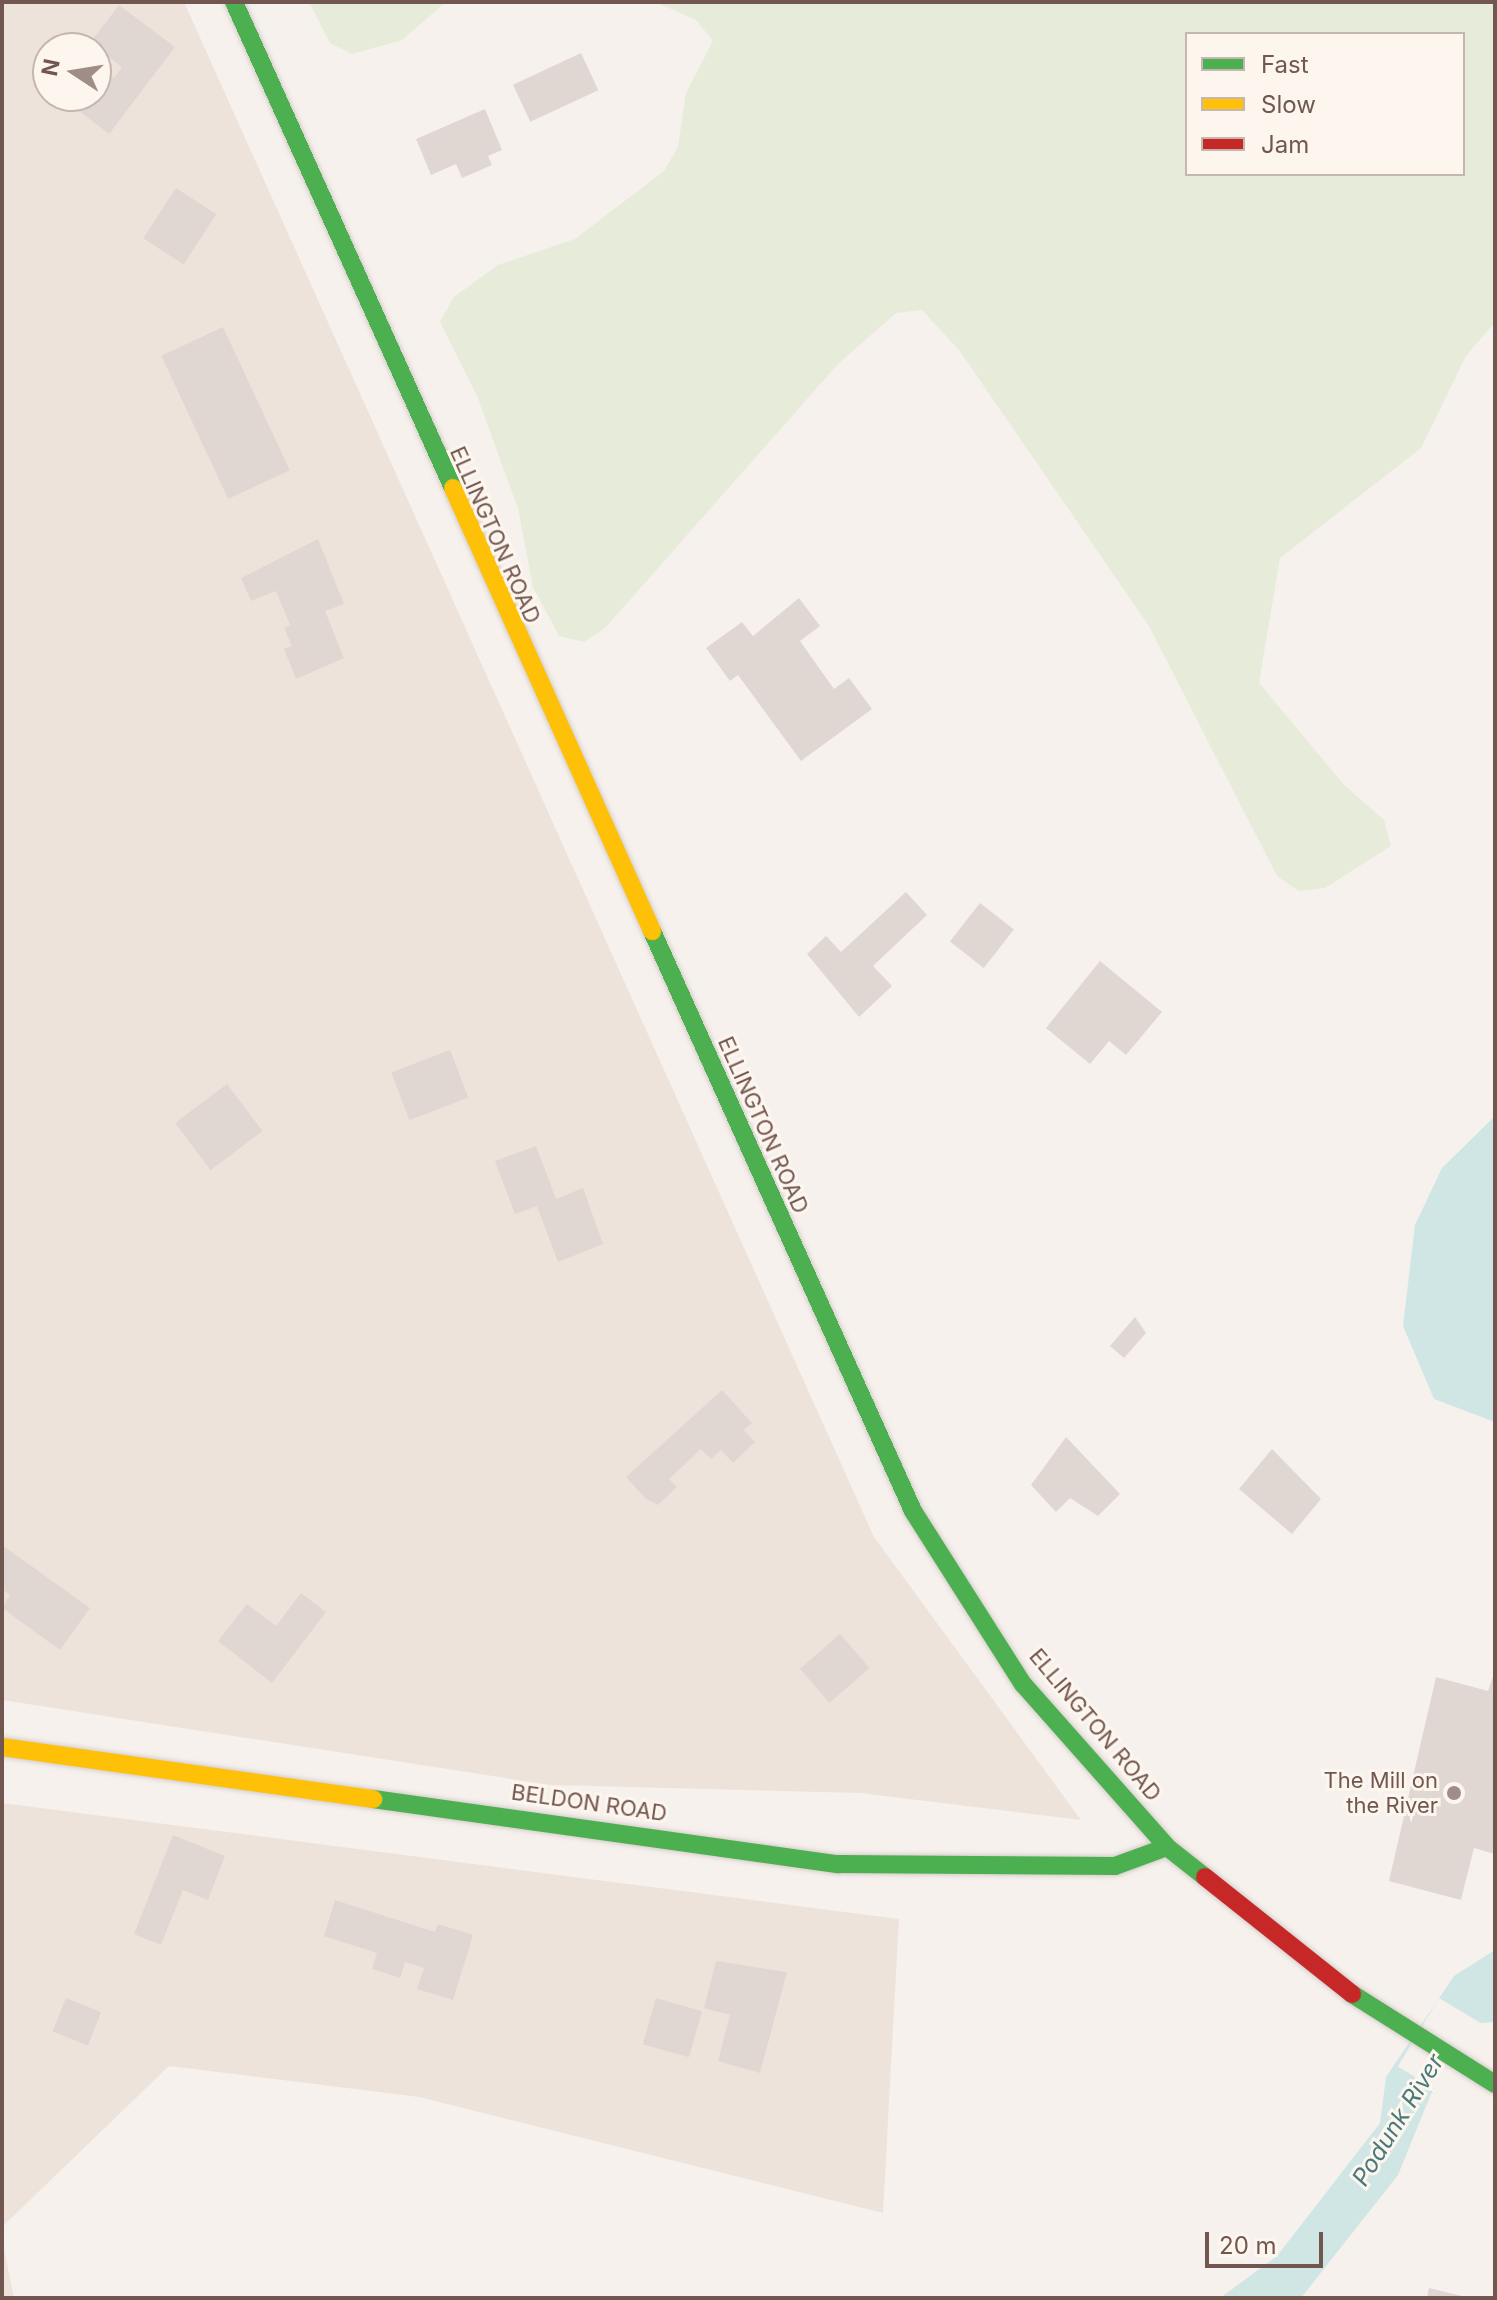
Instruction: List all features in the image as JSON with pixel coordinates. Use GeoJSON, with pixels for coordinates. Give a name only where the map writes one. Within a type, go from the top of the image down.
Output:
{"type":"FeatureCollection","features":[{"type":"Feature","properties":{"kind":"main road","name":"ELLINGTON ROAD"},"geometry":{"type":"LineString","coordinates":[[234,2],[913,1511],[1023,1684],[1167,1847],[1396,2023],[1495,2084]]}},
{"type":"Feature","properties":{"kind":"main road","name":"BELDON ROAD"},"geometry":{"type":"LineString","coordinates":[[2,1747],[838,1864],[1115,1866],[1167,1847]]}},
{"type":"Feature","properties":{"kind":"shaded area"},"geometry":{"type":"Polygon","coordinates":[[[2,2],[184,2],[874,1537],[1081,1820],[860,1793],[550,1785],[2,1700],[2,2]]]}},
{"type":"Feature","properties":{"kind":"shaded area"},"geometry":{"type":"Polygon","coordinates":[[[2,1803],[899,1919],[883,2213],[419,2097],[169,2066],[2,2227],[2,1803]]]}},
{"type":"Feature","properties":{"kind":"shaded area"},"geometry":{"type":"Polygon","coordinates":[[[2,2240],[14,2298],[2,2298],[2,2240]]]}},
{"type":"Feature","properties":{"kind":"green space"},"geometry":{"type":"Polygon","coordinates":[[[309,2],[446,2],[402,40],[352,54],[330,43],[309,2]]]}},
{"type":"Feature","properties":{"kind":"green space"},"geometry":{"type":"Polygon","coordinates":[[[655,2],[1495,2],[1495,322],[1466,356],[1421,448],[1280,558],[1259,683],[1344,785],[1384,820],[1391,846],[1325,888],[1299,891],[1277,876],[1149,626],[959,350],[922,310],[896,313],[838,364],[605,628],[584,642],[559,636],[533,587],[518,508],[477,396],[440,322],[454,297],[498,265],[575,239],[664,171],[678,147],[686,93],[713,41],[696,20],[655,2]]]}},
{"type":"Feature","properties":{"kind":"water"},"geometry":{"type":"Polygon","coordinates":[[[1495,1116],[1495,1422],[1434,1399],[1403,1326],[1415,1225],[1442,1168],[1495,1116]]]}},
{"type":"Feature","properties":{"kind":"water","name":"Podunk River"},"geometry":{"type":"Polygon","coordinates":[[[1495,1950],[1495,2022],[1480,2023],[1431,2094],[1398,2175],[1301,2298],[1220,2298],[1277,2256],[1380,2123],[1386,2077],[1454,1976],[1495,1950]]]}},
{"type":"Feature","properties":{"kind":"pier"},"geometry":{"type":"Polygon","coordinates":[[[1439,1998],[1480,2023],[1439,2091],[1398,2067],[1439,1998]]]}},
{"type":"Feature","properties":{"kind":"building"},"geometry":{"type":"Polygon","coordinates":[[[119,5],[175,47],[109,134],[81,112],[112,112],[112,76],[114,78],[122,67],[112,60],[112,32],[98,32],[119,5]]]}},
{"type":"Feature","properties":{"kind":"building"},"geometry":{"type":"Polygon","coordinates":[[[581,53],[598,90],[530,122],[513,85],[581,53]]]}},
{"type":"Feature","properties":{"kind":"building"},"geometry":{"type":"Polygon","coordinates":[[[485,109],[502,150],[488,156],[492,165],[462,178],[456,164],[431,175],[416,139],[485,109]]]}},
{"type":"Feature","properties":{"kind":"building"},"geometry":{"type":"Polygon","coordinates":[[[176,188],[216,214],[184,264],[143,238],[176,188]]]}},
{"type":"Feature","properties":{"kind":"building"},"geometry":{"type":"Polygon","coordinates":[[[223,327],[290,470],[228,499],[161,356],[223,327]]]}},
{"type":"Feature","properties":{"kind":"building"},"geometry":{"type":"Polygon","coordinates":[[[318,539],[344,604],[325,611],[344,658],[296,679],[284,649],[292,646],[284,628],[290,625],[276,591],[251,601],[241,578],[318,539]]]}},
{"type":"Feature","properties":{"kind":"building"},"geometry":{"type":"Polygon","coordinates":[[[799,598],[820,626],[800,641],[834,689],[849,678],[872,709],[801,761],[738,675],[730,681],[706,648],[742,622],[753,636],[799,598]]]}},
{"type":"Feature","properties":{"kind":"building"},"geometry":{"type":"Polygon","coordinates":[[[906,892],[927,915],[873,966],[892,986],[859,1017],[807,954],[826,936],[841,952],[906,892]]]}},
{"type":"Feature","properties":{"kind":"building"},"geometry":{"type":"Polygon","coordinates":[[[980,903],[1014,929],[984,968],[950,942],[980,903]]]}},
{"type":"Feature","properties":{"kind":"building"},"geometry":{"type":"Polygon","coordinates":[[[1100,961],[1162,1012],[1126,1055],[1109,1041],[1090,1064],[1046,1028],[1100,961]]]}},
{"type":"Feature","properties":{"kind":"building"},"geometry":{"type":"Polygon","coordinates":[[[450,1050],[468,1098],[409,1120],[391,1073],[450,1050]]]}},
{"type":"Feature","properties":{"kind":"building"},"geometry":{"type":"Polygon","coordinates":[[[227,1084],[263,1131],[211,1170],[175,1123],[227,1084]]]}},
{"type":"Feature","properties":{"kind":"building"},"geometry":{"type":"Polygon","coordinates":[[[536,1146],[556,1199],[583,1188],[603,1244],[558,1262],[537,1206],[515,1214],[495,1161],[536,1146]]]}},
{"type":"Feature","properties":{"kind":"building"},"geometry":{"type":"Polygon","coordinates":[[[1135,1317],[1146,1333],[1124,1358],[1110,1346],[1135,1317]]]}},
{"type":"Feature","properties":{"kind":"building"},"geometry":{"type":"Polygon","coordinates":[[[722,1390],[752,1423],[744,1430],[755,1442],[733,1463],[721,1450],[711,1459],[701,1449],[669,1479],[677,1487],[658,1505],[646,1499],[626,1477],[722,1390]]]}},
{"type":"Feature","properties":{"kind":"building"},"geometry":{"type":"Polygon","coordinates":[[[1066,1437],[1120,1494],[1098,1516],[1070,1498],[1056,1512],[1031,1485],[1066,1437]]]}},
{"type":"Feature","properties":{"kind":"building"},"geometry":{"type":"Polygon","coordinates":[[[1272,1449],[1321,1499],[1292,1534],[1239,1489],[1272,1449]]]}},
{"type":"Feature","properties":{"kind":"building"},"geometry":{"type":"Polygon","coordinates":[[[2,1545],[90,1608],[60,1650],[2,1608],[10,1595],[2,1589],[2,1545]]]}},
{"type":"Feature","properties":{"kind":"building"},"geometry":{"type":"Polygon","coordinates":[[[301,1593],[326,1612],[272,1683],[218,1641],[247,1604],[276,1626],[301,1593]]]}},
{"type":"Feature","properties":{"kind":"building"},"geometry":{"type":"Polygon","coordinates":[[[840,1634],[870,1668],[830,1703],[800,1669],[840,1634]]]}},
{"type":"Feature","properties":{"kind":"building","name":"The Mill on the River"},"geometry":{"type":"Polygon","coordinates":[[[1495,1671],[1495,1854],[1474,1848],[1461,1900],[1389,1881],[1436,1677],[1488,1691],[1495,1671]]]}},
{"type":"Feature","properties":{"kind":"building"},"geometry":{"type":"Polygon","coordinates":[[[173,1835],[225,1856],[208,1900],[183,1890],[161,1945],[134,1934],[173,1835]]]}},
{"type":"Feature","properties":{"kind":"building"},"geometry":{"type":"Polygon","coordinates":[[[335,1900],[435,1932],[438,1924],[473,1935],[453,2000],[417,1989],[424,1968],[405,1962],[400,1978],[372,1969],[377,1953],[324,1936],[335,1900]]]}},
{"type":"Feature","properties":{"kind":"building"},"geometry":{"type":"Polygon","coordinates":[[[716,1961],[787,1972],[760,2073],[718,2061],[730,2015],[704,2008],[716,1961]]]}},
{"type":"Feature","properties":{"kind":"building"},"geometry":{"type":"Polygon","coordinates":[[[66,1998],[101,2012],[88,2046],[53,2031],[66,1998]]]}},
{"type":"Feature","properties":{"kind":"building"},"geometry":{"type":"Polygon","coordinates":[[[656,1998],[702,2011],[689,2057],[643,2044],[656,1998]]]}},
{"type":"Feature","properties":{"kind":"building"},"geometry":{"type":"Polygon","coordinates":[[[1429,2288],[1466,2297],[1427,2298],[1429,2288]]]}},
{"type":"Feature","properties":{"kind":"traffic: fast"},"geometry":{"type":"LineString","coordinates":[[234,2],[453,488]]}},
{"type":"Feature","properties":{"kind":"traffic: fast"},"geometry":{"type":"LineString","coordinates":[[652,931],[913,1511],[1023,1684],[1167,1847],[1205,1877]]}},
{"type":"Feature","properties":{"kind":"traffic: fast"},"geometry":{"type":"LineString","coordinates":[[373,1799],[838,1864],[1115,1866],[1167,1847]]}},
{"type":"Feature","properties":{"kind":"traffic: fast"},"geometry":{"type":"LineString","coordinates":[[1352,1994],[1495,2084]]}},
{"type":"Feature","properties":{"kind":"traffic: slow"},"geometry":{"type":"LineString","coordinates":[[453,488],[652,931]]}},
{"type":"Feature","properties":{"kind":"traffic: slow"},"geometry":{"type":"LineString","coordinates":[[2,1747],[373,1799]]}},
{"type":"Feature","properties":{"kind":"traffic: jam"},"geometry":{"type":"LineString","coordinates":[[1205,1877],[1352,1994]]}},
{"type":"Feature","properties":{"kind":"place","name":"The Mill on the River"},"geometry":{"type":"Point","coordinates":[1454,1793]}}]}
